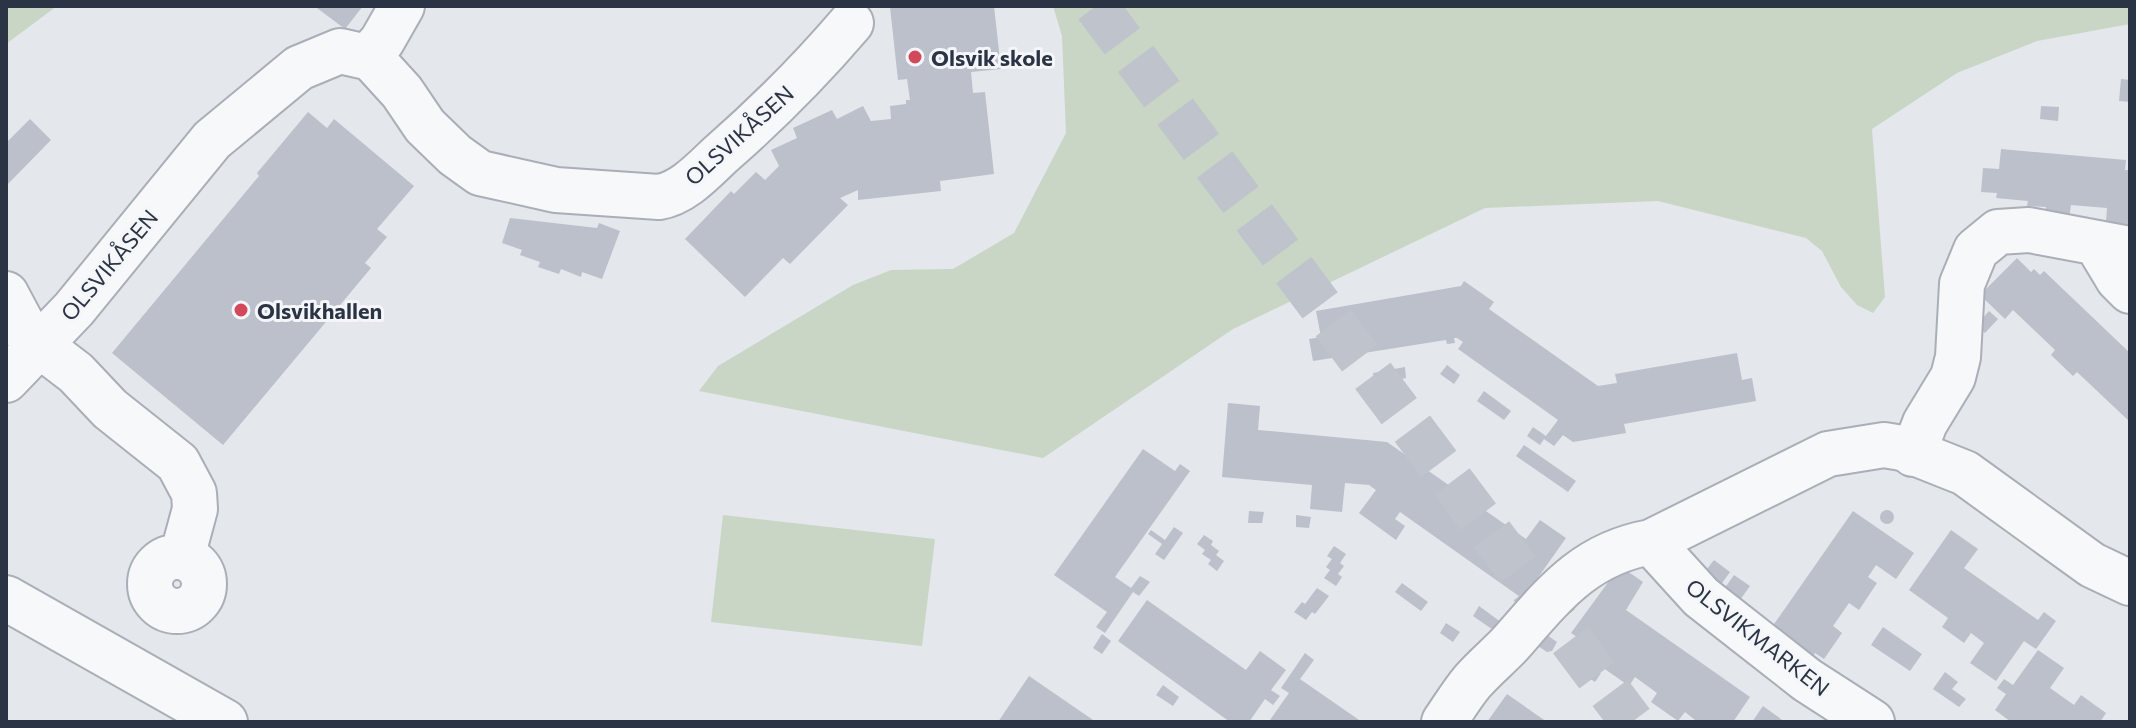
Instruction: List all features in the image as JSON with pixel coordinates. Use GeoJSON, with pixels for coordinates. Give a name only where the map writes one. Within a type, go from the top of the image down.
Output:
{"type":"FeatureCollection","features":[{"type":"Feature","properties":{"kind":"street"},"geometry":{"type":"LineString","coordinates":[[368,57],[382,41],[402,6]]}},
{"type":"Feature","properties":{"kind":"street","name":"OLSVIKÅSEN"},"geometry":{"type":"LineString","coordinates":[[6,380],[74,309],[212,140],[299,68],[340,51],[368,57],[402,92],[425,126],[455,155],[480,173],[556,190],[659,197],[667,196],[692,180],[761,119],[851,23]]}},
{"type":"Feature","properties":{"kind":"street"},"geometry":{"type":"LineString","coordinates":[[1913,454],[1925,423],[1953,377],[1958,357],[1962,284],[1976,250],[1998,232],[2029,230],[2113,247],[2118,279],[2130,291]]}},
{"type":"Feature","properties":{"kind":"street"},"geometry":{"type":"LineString","coordinates":[[6,294],[29,337],[76,373],[110,409],[178,463],[194,493],[195,509],[182,557]]}},
{"type":"Feature","properties":{"kind":"street"},"geometry":{"type":"LineString","coordinates":[[1444,722],[1472,682],[1557,589],[1597,559],[1667,535],[1828,454],[1884,445],[1902,448],[1965,473],[2092,565],[2130,583]]}},
{"type":"Feature","properties":{"kind":"street","name":"OLSVIKMARKEN"},"geometry":{"type":"LineString","coordinates":[[1667,535],[1701,597],[1807,680],[1872,722]]}},
{"type":"Feature","properties":{"kind":"street"},"geometry":{"type":"LineString","coordinates":[[6,598],[225,722]]}},
{"type":"Feature","properties":{"kind":"green space"},"geometry":{"type":"Polygon","coordinates":[[[6,6],[57,6],[6,44],[6,6]]]}},
{"type":"Feature","properties":{"kind":"green space"},"geometry":{"type":"Polygon","coordinates":[[[1053,6],[2130,6],[2130,24],[2037,41],[1957,73],[1872,129],[1885,297],[1873,313],[1857,305],[1841,287],[1822,251],[1806,238],[1658,201],[1485,208],[1233,329],[1043,458],[699,391],[718,366],[853,285],[891,270],[953,269],[1014,233],[1066,133],[1062,36],[1053,6]]]}},
{"type":"Feature","properties":{"kind":"green space"},"geometry":{"type":"Polygon","coordinates":[[[723,515],[935,539],[922,646],[711,622],[723,515]]]}},
{"type":"Feature","properties":{"kind":"building"},"geometry":{"type":"Polygon","coordinates":[[[318,6],[363,6],[345,29],[318,6]]]}},
{"type":"Feature","properties":{"kind":"building"},"geometry":{"type":"Polygon","coordinates":[[[994,6],[1001,69],[971,72],[973,93],[985,92],[994,174],[940,181],[941,191],[858,200],[858,190],[840,198],[848,205],[790,264],[783,258],[745,297],[685,239],[731,191],[734,194],[756,172],[765,180],[779,166],[771,150],[797,138],[793,128],[832,110],[837,119],[863,106],[871,121],[891,119],[890,106],[906,104],[906,100],[910,100],[907,79],[898,80],[890,7],[994,6]]]}},
{"type":"Feature","properties":{"kind":"building"},"geometry":{"type":"Polygon","coordinates":[[[2121,79],[2130,80],[2130,102],[2119,101],[2121,79]]]}},
{"type":"Feature","properties":{"kind":"building"},"geometry":{"type":"Polygon","coordinates":[[[2041,106],[2059,107],[2058,121],[2040,119],[2041,106]]]}},
{"type":"Feature","properties":{"kind":"building","name":"Olsvikhallen"},"geometry":{"type":"Polygon","coordinates":[[[308,112],[327,128],[334,119],[414,186],[377,229],[387,237],[365,263],[371,268],[223,445],[112,353],[308,112]]]}},
{"type":"Feature","properties":{"kind":"building"},"geometry":{"type":"Polygon","coordinates":[[[30,119],[51,140],[6,186],[6,143],[30,119]]]}},
{"type":"Feature","properties":{"kind":"building"},"geometry":{"type":"Polygon","coordinates":[[[2001,149],[2126,160],[2125,170],[2130,170],[2129,234],[2116,233],[2117,223],[2106,222],[2107,208],[2071,205],[2069,219],[2045,217],[2046,207],[2027,206],[2028,201],[1996,198],[1997,193],[1981,192],[1983,168],[1999,169],[2001,149]]]}},
{"type":"Feature","properties":{"kind":"building"},"geometry":{"type":"Polygon","coordinates":[[[510,218],[597,228],[599,223],[620,231],[602,279],[582,272],[581,277],[561,269],[559,274],[538,267],[540,262],[520,255],[522,250],[502,243],[510,218]]]}},
{"type":"Feature","properties":{"kind":"building"},"geometry":{"type":"Polygon","coordinates":[[[2017,258],[2031,272],[2034,269],[2040,275],[2044,271],[2130,353],[2130,422],[2077,372],[2073,376],[2051,355],[2055,350],[2013,310],[2005,319],[1980,295],[2017,258]]]}},
{"type":"Feature","properties":{"kind":"building"},"geometry":{"type":"Polygon","coordinates":[[[1464,281],[1494,302],[1489,309],[1598,386],[1617,383],[1615,374],[1737,353],[1742,380],[1752,378],[1756,401],[1624,424],[1626,433],[1573,442],[1563,435],[1554,446],[1544,439],[1540,445],[1527,436],[1533,427],[1546,436],[1558,420],[1458,349],[1463,342],[1457,338],[1454,338],[1455,343],[1447,344],[1446,340],[1313,361],[1309,339],[1321,337],[1316,311],[1461,286],[1464,281]]]}},
{"type":"Feature","properties":{"kind":"building"},"geometry":{"type":"Polygon","coordinates":[[[1989,311],[1998,319],[1985,333],[1976,326],[1989,311]]]}},
{"type":"Feature","properties":{"kind":"building"},"geometry":{"type":"Polygon","coordinates":[[[1447,365],[1460,375],[1454,384],[1440,374],[1447,365]]]}},
{"type":"Feature","properties":{"kind":"building"},"geometry":{"type":"Polygon","coordinates":[[[1405,367],[1406,378],[1375,384],[1373,373],[1405,367]]]}},
{"type":"Feature","properties":{"kind":"building"},"geometry":{"type":"Polygon","coordinates":[[[1484,391],[1511,411],[1504,420],[1477,401],[1484,391]]]}},
{"type":"Feature","properties":{"kind":"building"},"geometry":{"type":"Polygon","coordinates":[[[1228,403],[1260,406],[1258,430],[1387,442],[1526,539],[1540,520],[1566,538],[1523,599],[1400,512],[1395,519],[1405,526],[1396,540],[1359,513],[1376,490],[1369,485],[1345,483],[1342,512],[1310,509],[1312,485],[1222,477],[1228,403]]]}},
{"type":"Feature","properties":{"kind":"building"},"geometry":{"type":"Polygon","coordinates":[[[1524,445],[1576,481],[1568,492],[1516,456],[1524,445]]]}},
{"type":"Feature","properties":{"kind":"building"},"geometry":{"type":"Polygon","coordinates":[[[1143,449],[1175,471],[1180,464],[1190,471],[1115,577],[1131,588],[1140,576],[1150,582],[1139,596],[1133,592],[1105,633],[1096,627],[1107,612],[1054,575],[1143,449]]]}},
{"type":"Feature","properties":{"kind":"building"},"geometry":{"type":"Polygon","coordinates":[[[1887,510],[1894,517],[1887,524],[1880,517],[1887,510]]]}},
{"type":"Feature","properties":{"kind":"building"},"geometry":{"type":"Polygon","coordinates":[[[1249,511],[1264,512],[1262,523],[1248,523],[1249,511]]]}},
{"type":"Feature","properties":{"kind":"building"},"geometry":{"type":"Polygon","coordinates":[[[1853,511],[1914,553],[1896,579],[1876,565],[1868,577],[1877,583],[1859,610],[1849,603],[1833,626],[1842,633],[1824,659],[1815,653],[1806,665],[1765,637],[1853,511]]]}},
{"type":"Feature","properties":{"kind":"building"},"geometry":{"type":"Polygon","coordinates":[[[1296,515],[1311,517],[1309,528],[1296,527],[1296,515]]]}},
{"type":"Feature","properties":{"kind":"building"},"geometry":{"type":"Polygon","coordinates":[[[1174,527],[1183,533],[1164,560],[1155,554],[1162,544],[1148,534],[1151,530],[1165,540],[1174,527]]]}},
{"type":"Feature","properties":{"kind":"building"},"geometry":{"type":"Polygon","coordinates":[[[1951,530],[1978,549],[1964,568],[2038,620],[2044,612],[2056,621],[2036,649],[2024,641],[1996,681],[1970,663],[1984,643],[1971,633],[1964,643],[1942,627],[1948,618],[1909,590],[1951,530]]]}},
{"type":"Feature","properties":{"kind":"building"},"geometry":{"type":"Polygon","coordinates":[[[1204,535],[1213,541],[1211,545],[1219,551],[1216,555],[1224,561],[1217,571],[1208,564],[1211,560],[1202,554],[1205,550],[1197,544],[1204,535]]]}},
{"type":"Feature","properties":{"kind":"building"},"geometry":{"type":"Polygon","coordinates":[[[1334,546],[1346,554],[1340,563],[1344,566],[1338,574],[1342,577],[1336,586],[1324,578],[1330,570],[1326,567],[1332,559],[1327,556],[1334,546]]]}},
{"type":"Feature","properties":{"kind":"building"},"geometry":{"type":"Polygon","coordinates":[[[1714,560],[1730,572],[1720,586],[1703,574],[1714,560]]]}},
{"type":"Feature","properties":{"kind":"building"},"geometry":{"type":"Polygon","coordinates":[[[1620,566],[1643,582],[1626,610],[1750,697],[1733,722],[1693,722],[1695,720],[1685,712],[1678,721],[1651,702],[1657,693],[1635,677],[1629,686],[1602,667],[1609,659],[1571,633],[1620,566]]]}},
{"type":"Feature","properties":{"kind":"building"},"geometry":{"type":"Polygon","coordinates":[[[1734,575],[1750,586],[1740,600],[1724,589],[1734,575]]]}},
{"type":"Feature","properties":{"kind":"building"},"geometry":{"type":"Polygon","coordinates":[[[1402,583],[1428,602],[1421,611],[1395,592],[1402,583]]]}},
{"type":"Feature","properties":{"kind":"building"},"geometry":{"type":"Polygon","coordinates":[[[1317,588],[1329,596],[1306,620],[1294,612],[1302,602],[1305,604],[1317,588]]]}},
{"type":"Feature","properties":{"kind":"building"},"geometry":{"type":"Polygon","coordinates":[[[1147,600],[1246,670],[1260,651],[1286,670],[1271,690],[1280,696],[1273,705],[1265,699],[1249,722],[1230,722],[1118,641],[1147,600]]]}},
{"type":"Feature","properties":{"kind":"building"},"geometry":{"type":"Polygon","coordinates":[[[1479,606],[1505,625],[1499,634],[1473,616],[1479,606]]]}},
{"type":"Feature","properties":{"kind":"building"},"geometry":{"type":"Polygon","coordinates":[[[1446,623],[1460,632],[1453,642],[1440,633],[1446,623]]]}},
{"type":"Feature","properties":{"kind":"building"},"geometry":{"type":"Polygon","coordinates":[[[1883,627],[1922,654],[1910,671],[1871,645],[1883,627]]]}},
{"type":"Feature","properties":{"kind":"building"},"geometry":{"type":"Polygon","coordinates":[[[1544,633],[1557,642],[1552,651],[1547,652],[1538,646],[1544,633]]]}},
{"type":"Feature","properties":{"kind":"building"},"geometry":{"type":"Polygon","coordinates":[[[1102,634],[1111,641],[1102,654],[1093,648],[1102,634]]]}},
{"type":"Feature","properties":{"kind":"building"},"geometry":{"type":"Polygon","coordinates":[[[2038,650],[2064,668],[2050,688],[2074,705],[2081,695],[2106,713],[2100,722],[2011,722],[1995,710],[2006,694],[1997,688],[2004,679],[2013,685],[2038,650]]]}},
{"type":"Feature","properties":{"kind":"building"},"geometry":{"type":"Polygon","coordinates":[[[1305,653],[1314,660],[1300,679],[1362,722],[1270,720],[1289,693],[1281,688],[1305,653]]]}},
{"type":"Feature","properties":{"kind":"building"},"geometry":{"type":"Polygon","coordinates":[[[1574,655],[1601,673],[1595,682],[1568,664],[1574,655]]]}},
{"type":"Feature","properties":{"kind":"building"},"geometry":{"type":"Polygon","coordinates":[[[1945,672],[1958,682],[1952,689],[1966,699],[1959,707],[1933,689],[1945,672]]]}},
{"type":"Feature","properties":{"kind":"building"},"geometry":{"type":"Polygon","coordinates":[[[1029,676],[1096,722],[998,722],[1029,676]]]}},
{"type":"Feature","properties":{"kind":"building"},"geometry":{"type":"Polygon","coordinates":[[[1163,685],[1179,697],[1173,706],[1156,695],[1163,685]]]}},
{"type":"Feature","properties":{"kind":"building"},"geometry":{"type":"Polygon","coordinates":[[[1507,694],[1547,722],[1487,722],[1507,694]]]}},
{"type":"Feature","properties":{"kind":"building"},"geometry":{"type":"Polygon","coordinates":[[[1763,706],[1785,722],[1752,722],[1763,706]]]}},
{"type":"Feature","properties":{"kind":"tunnel"},"geometry":{"type":"LineString","coordinates":[[1096,6],[1632,722]]}},
{"type":"Feature","properties":{"kind":"place","name":"Olsvik skole"},"geometry":{"type":"Point","coordinates":[915,57]}},
{"type":"Feature","properties":{"kind":"place","name":"Olsvikhallen"},"geometry":{"type":"Point","coordinates":[241,310]}}]}
